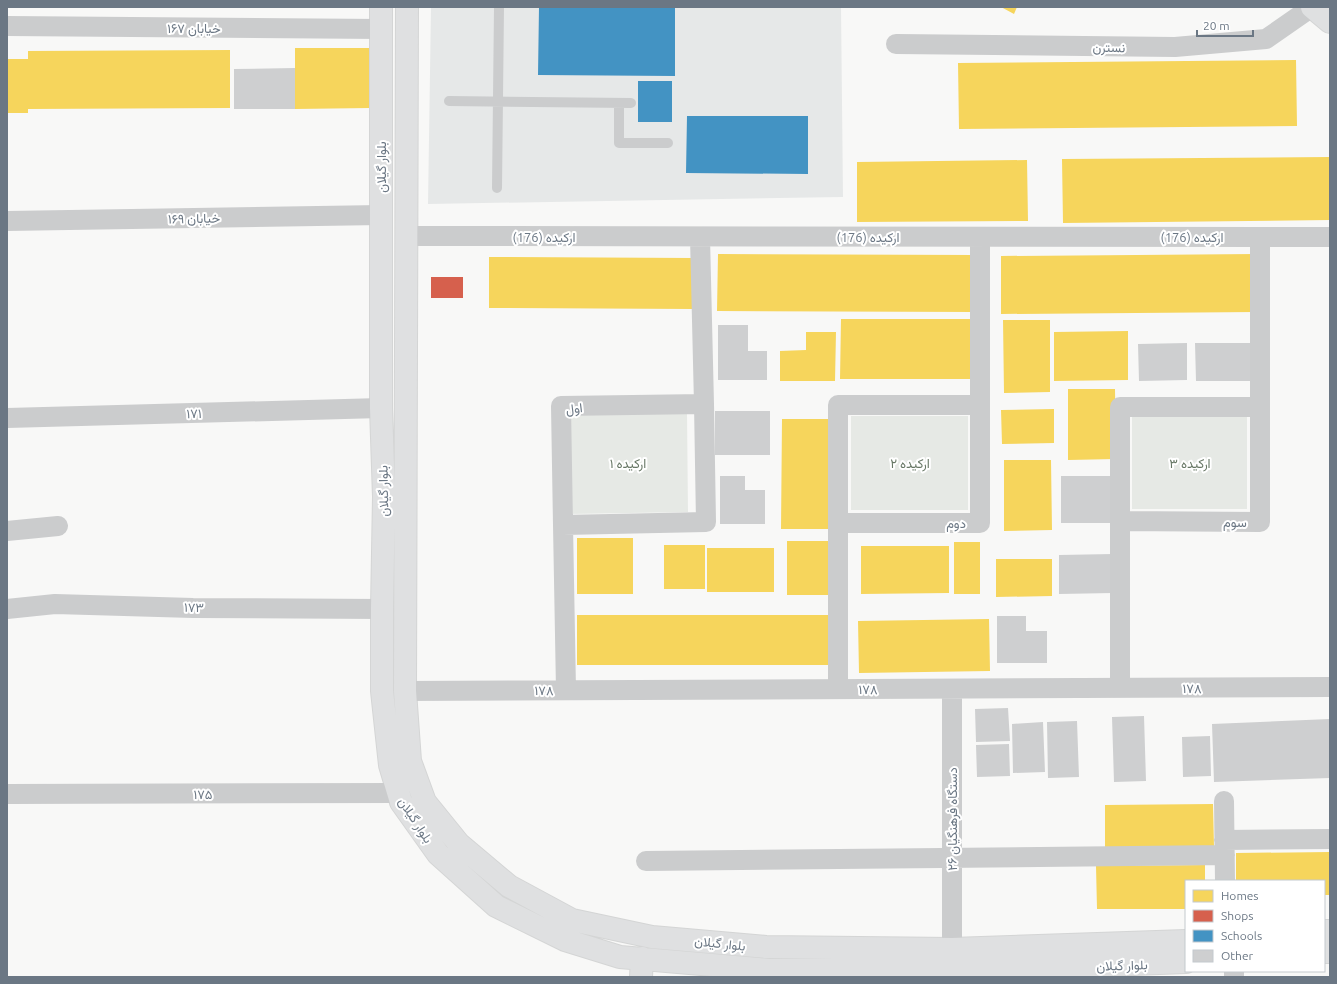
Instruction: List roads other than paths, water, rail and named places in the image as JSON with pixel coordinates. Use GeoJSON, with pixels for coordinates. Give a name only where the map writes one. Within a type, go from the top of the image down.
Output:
{"type":"FeatureCollection","features":[{"type":"Feature","properties":{"kind":"main road","name":"بلوار گیلان"},"geometry":{"type":"LineString","coordinates":[[381,7],[381,408],[384,497],[382,691],[390,765],[401,802],[438,854],[496,906],[565,940],[620,956],[642,968],[769,970],[953,959],[1185,941]]}},
{"type":"Feature","properties":{"kind":"main road","name":"بلوار گیلان"},"geometry":{"type":"LineString","coordinates":[[407,7],[407,504],[405,691],[410,761],[425,802],[458,844],[509,886],[572,920],[652,937],[766,948],[953,959],[1002,969],[1185,962]]}},
{"type":"Feature","properties":{"kind":"main road"},"geometry":{"type":"LineString","coordinates":[[1312,7],[1330,22]]}},
{"type":"Feature","properties":{"kind":"street","name":"نسترن"},"geometry":{"type":"LineString","coordinates":[[896,44],[1175,47],[1266,39],[1312,7]]}},
{"type":"Feature","properties":{"kind":"street","name":"خیابان ۱۶۷"},"geometry":{"type":"LineString","coordinates":[[7,26],[381,29]]}},
{"type":"Feature","properties":{"kind":"street","name":"خیابان ۱۶۹"},"geometry":{"type":"LineString","coordinates":[[7,221],[381,215]]}},
{"type":"Feature","properties":{"kind":"street","name":"ارکیده (176)"},"geometry":{"type":"LineString","coordinates":[[406,236],[1330,237]]}},
{"type":"Feature","properties":{"kind":"street"},"geometry":{"type":"LineString","coordinates":[[563,525],[706,522],[700,237]]}},
{"type":"Feature","properties":{"kind":"street","name":"دوم"},"geometry":{"type":"LineString","coordinates":[[838,523],[980,523],[980,237]]}},
{"type":"Feature","properties":{"kind":"street","name":"سوم"},"geometry":{"type":"LineString","coordinates":[[1120,522],[1260,522],[1260,237]]}},
{"type":"Feature","properties":{"kind":"street","name":"اول"},"geometry":{"type":"LineString","coordinates":[[566,690],[561,406],[704,404]]}},
{"type":"Feature","properties":{"kind":"street"},"geometry":{"type":"LineString","coordinates":[[838,689],[838,405],[980,405]]}},
{"type":"Feature","properties":{"kind":"street"},"geometry":{"type":"LineString","coordinates":[[1120,688],[1120,408],[1260,407]]}},
{"type":"Feature","properties":{"kind":"street","name":"۱۷۱"},"geometry":{"type":"LineString","coordinates":[[7,418],[381,408]]}},
{"type":"Feature","properties":{"kind":"street"},"geometry":{"type":"LineString","coordinates":[[7,531],[58,526]]}},
{"type":"Feature","properties":{"kind":"street","name":"۱۷۳"},"geometry":{"type":"LineString","coordinates":[[7,609],[55,604],[193,608],[382,609]]}},
{"type":"Feature","properties":{"kind":"street","name":"۱۷۸"},"geometry":{"type":"LineString","coordinates":[[405,691],[1330,687]]}},
{"type":"Feature","properties":{"kind":"street","name":"۲۶ دستگاه فرهنگیان"},"geometry":{"type":"LineString","coordinates":[[952,689],[953,959]]}},
{"type":"Feature","properties":{"kind":"street","name":"۱۷۵"},"geometry":{"type":"LineString","coordinates":[[7,794],[398,793]]}},
{"type":"Feature","properties":{"kind":"street"},"geometry":{"type":"LineString","coordinates":[[1224,801],[1225,880]]}},
{"type":"Feature","properties":{"kind":"street"},"geometry":{"type":"LineString","coordinates":[[646,861],[952,858],[1224,848],[1330,839]]}},
{"type":"Feature","properties":{"kind":"lane"},"geometry":{"type":"LineString","coordinates":[[498,188],[499,7]]}},
{"type":"Feature","properties":{"kind":"lane"},"geometry":{"type":"LineString","coordinates":[[449,101],[631,103]]}},
{"type":"Feature","properties":{"kind":"lane"},"geometry":{"type":"LineString","coordinates":[[619,103],[618,143],[668,143]]}},
{"type":"Feature","properties":{"kind":"park label","name":"ارکیده ۱"},"geometry":{"type":"Point","coordinates":[628,463]}},
{"type":"Feature","properties":{"kind":"park label","name":"ارکیده ۲"},"geometry":{"type":"Point","coordinates":[910,463]}},
{"type":"Feature","properties":{"kind":"park label","name":"ارکیده ۳"},"geometry":{"type":"Point","coordinates":[1190,463]}}]}
